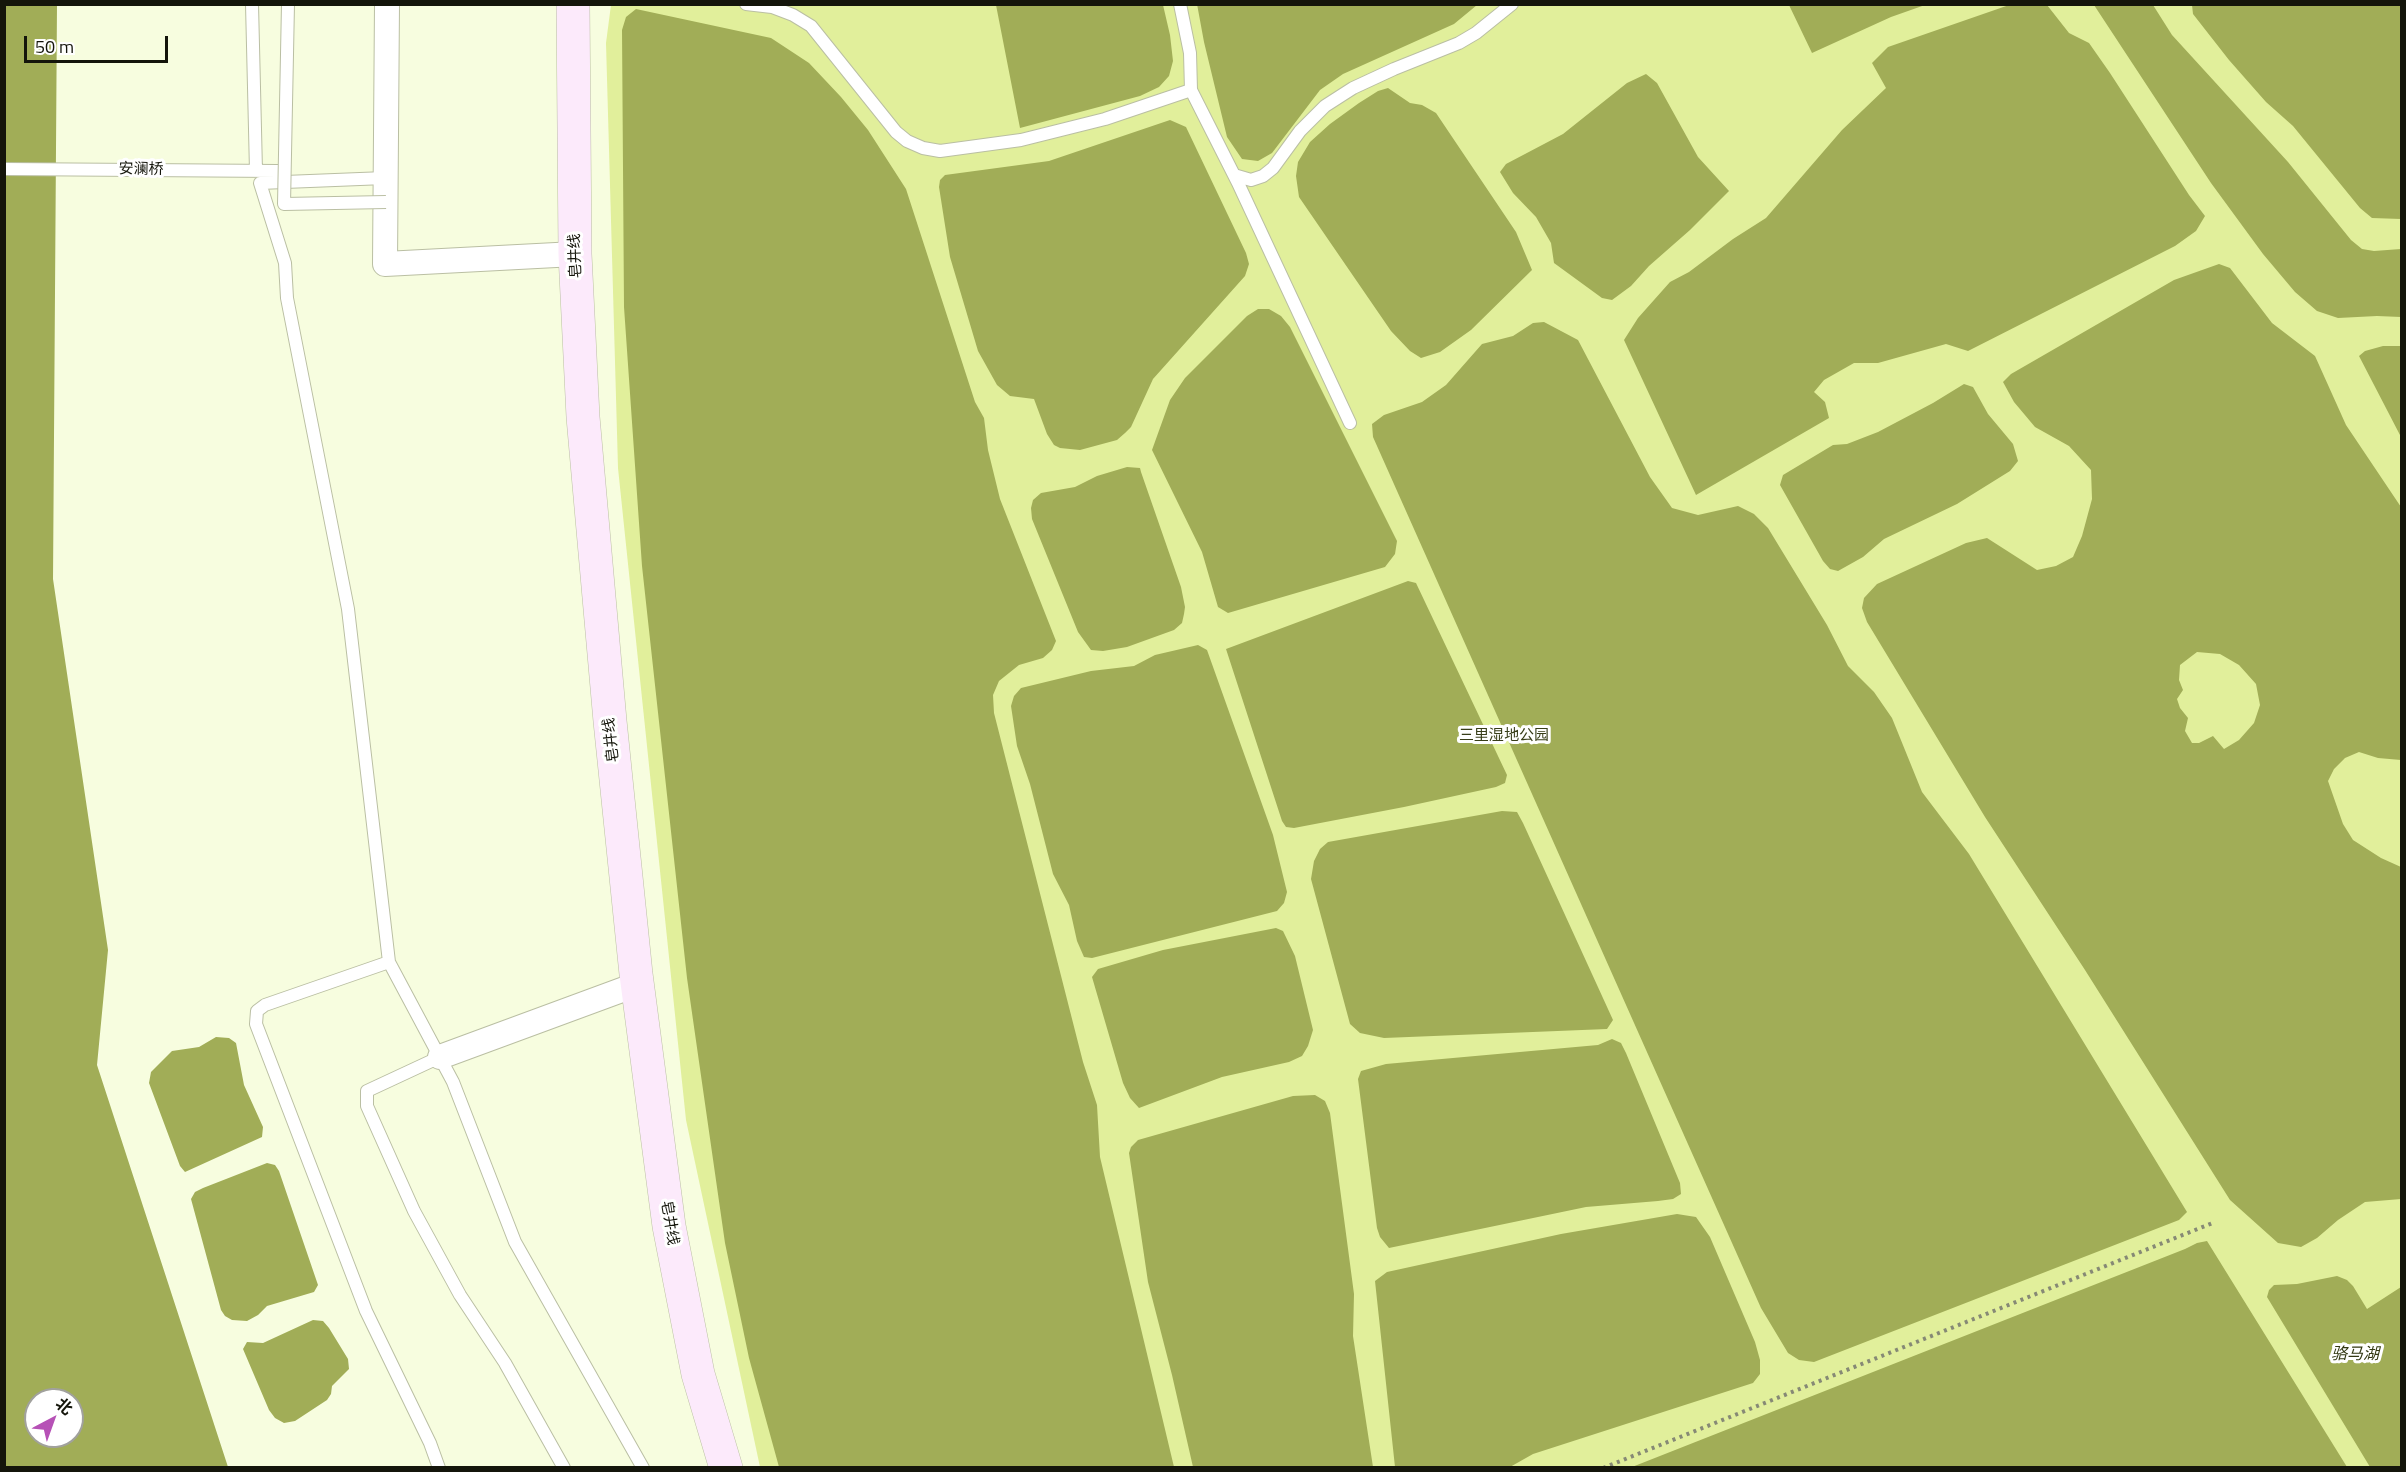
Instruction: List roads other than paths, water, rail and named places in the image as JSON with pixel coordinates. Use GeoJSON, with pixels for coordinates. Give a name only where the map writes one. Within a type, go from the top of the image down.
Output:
{"type":"FeatureCollection","features":[{"type":"Feature","properties":{"kind":"street"},"geometry":{"type":"LineString","coordinates":[[387,4],[386,264],[575,254]]}},
{"type":"Feature","properties":{"kind":"street","name":"皂井线"},"geometry":{"type":"LineString","coordinates":[[573,4],[575,254],[582,417],[610,721],[638,984],[669,1226],[698,1374],[726,1467]]}},
{"type":"Feature","properties":{"kind":"street"},"geometry":{"type":"LineString","coordinates":[[440,1057],[638,984]]}},
{"type":"Feature","properties":{"kind":"lane"},"geometry":{"type":"LineString","coordinates":[[252,4],[256,171]]}},
{"type":"Feature","properties":{"kind":"lane"},"geometry":{"type":"LineString","coordinates":[[288,4],[284,204],[386,190]]}},
{"type":"Feature","properties":{"kind":"lane"},"geometry":{"type":"LineString","coordinates":[[746,4],[772,7],[812,26],[896,132],[907,141],[923,148],[940,151],[1021,140],[1105,119],[1191,90]]}},
{"type":"Feature","properties":{"kind":"lane"},"geometry":{"type":"LineString","coordinates":[[1180,4],[1190,53],[1191,90],[1234,175],[1350,423]]}},
{"type":"Feature","properties":{"kind":"lane"},"geometry":{"type":"LineString","coordinates":[[1234,175],[1251,180],[1263,176],[1273,168],[1300,131],[1325,106],[1373,78],[1459,44],[1512,4]]}},
{"type":"Feature","properties":{"kind":"lane","name":"安澜桥"},"geometry":{"type":"LineString","coordinates":[[4,169],[278,171]]}},
{"type":"Feature","properties":{"kind":"lane"},"geometry":{"type":"LineString","coordinates":[[386,190],[260,183],[285,263],[287,298],[348,609],[389,962],[453,1082],[515,1242],[643,1467]]}},
{"type":"Feature","properties":{"kind":"lane"},"geometry":{"type":"LineString","coordinates":[[389,962],[265,1005],[257,1011],[256,1024],[366,1311],[430,1443],[439,1467]]}},
{"type":"Feature","properties":{"kind":"lane"},"geometry":{"type":"LineString","coordinates":[[440,1057],[367,1090],[367,1106],[414,1212],[460,1295],[505,1363],[564,1467]]}},
{"type":"Feature","properties":{"kind":"water"},"geometry":{"type":"Polygon","coordinates":[[[57,4],[53,579],[108,950],[97,1065],[228,1467],[5,1468],[4,5],[57,4]]]}},
{"type":"Feature","properties":{"kind":"water"},"geometry":{"type":"Polygon","coordinates":[[[1197,4],[1477,5],[1454,24],[1343,74],[1320,90],[1272,153],[1258,161],[1242,159],[1227,137],[1197,4]]]}},
{"type":"Feature","properties":{"kind":"water"},"geometry":{"type":"Polygon","coordinates":[[[1789,4],[1925,5],[1891,17],[1812,53],[1789,4]]]}},
{"type":"Feature","properties":{"kind":"water"},"geometry":{"type":"Polygon","coordinates":[[[2012,4],[2047,5],[2069,33],[2089,43],[2205,216],[2196,231],[2175,246],[1968,351],[1946,344],[1878,363],[1854,363],[1824,380],[1814,392],[1825,402],[1829,418],[1696,495],[1624,340],[1638,318],[1670,282],[1689,272],[1766,218],[1842,130],[1886,88],[1872,63],[1888,47],[2012,4]]]}},
{"type":"Feature","properties":{"kind":"water"},"geometry":{"type":"Polygon","coordinates":[[[996,5],[1163,5],[1173,61],[1169,76],[1159,87],[1140,96],[1020,128],[996,5]]]}},
{"type":"Feature","properties":{"kind":"water"},"geometry":{"type":"Polygon","coordinates":[[[2094,5],[2153,5],[2172,35],[2288,162],[2351,240],[2362,249],[2374,251],[2401,249],[2401,317],[2338,318],[2317,311],[2295,292],[2263,254],[2211,183],[2094,5]]]}},
{"type":"Feature","properties":{"kind":"water"},"geometry":{"type":"Polygon","coordinates":[[[2192,5],[2401,5],[2401,219],[2372,218],[2360,208],[2293,126],[2266,102],[2229,60],[2193,14],[2192,5]]]}},
{"type":"Feature","properties":{"kind":"water"},"geometry":{"type":"Polygon","coordinates":[[[636,9],[771,38],[809,63],[868,130],[906,189],[975,402],[984,418],[988,450],[1000,499],[1056,641],[1052,650],[1043,658],[1019,665],[999,681],[993,695],[994,713],[1083,1062],[1097,1105],[1100,1157],[1174,1467],[779,1467],[749,1358],[725,1243],[687,978],[642,566],[624,307],[622,30],[626,17],[636,9]]]}},
{"type":"Feature","properties":{"kind":"water"},"geometry":{"type":"Polygon","coordinates":[[[1646,74],[1657,83],[1698,157],[1729,191],[1649,266],[1631,286],[1612,300],[1602,298],[1554,263],[1551,243],[1536,217],[1513,193],[1500,172],[1506,164],[1563,134],[1627,83],[1646,74]]]}},
{"type":"Feature","properties":{"kind":"water"},"geometry":{"type":"Polygon","coordinates":[[[1388,88],[1410,103],[1422,105],[1436,113],[1516,232],[1532,270],[1471,330],[1440,352],[1421,358],[1410,351],[1391,331],[1299,197],[1296,176],[1298,162],[1310,142],[1359,103],[1378,91],[1388,88]]]}},
{"type":"Feature","properties":{"kind":"water"},"geometry":{"type":"Polygon","coordinates":[[[1170,120],[1186,127],[1246,253],[1249,264],[1245,276],[1153,379],[1131,427],[1125,433],[1117,440],[1080,450],[1060,448],[1054,445],[1047,434],[1034,399],[1010,396],[997,385],[978,351],[950,257],[939,187],[940,180],[945,175],[1049,161],[1170,120]]]}},
{"type":"Feature","properties":{"kind":"water"},"geometry":{"type":"Polygon","coordinates":[[[2219,264],[2230,268],[2272,323],[2315,356],[2346,425],[2401,507],[2401,760],[2378,758],[2359,752],[2345,758],[2334,769],[2328,781],[2343,824],[2353,840],[2381,858],[2401,867],[2401,1199],[2365,1202],[2317,1238],[2301,1247],[2278,1243],[2230,1200],[1985,817],[1867,622],[1862,608],[1864,598],[1877,584],[1966,543],[1987,538],[2037,570],[2056,566],[2073,557],[2082,536],[2092,499],[2091,470],[2069,446],[2035,427],[2014,402],[2003,382],[2011,374],[2174,280],[2219,264]],[[2197,652],[2180,665],[2179,680],[2183,690],[2177,699],[2180,708],[2188,718],[2185,731],[2192,743],[2199,743],[2213,736],[2224,749],[2239,740],[2254,723],[2260,705],[2256,684],[2239,665],[2220,654],[2197,652]]]}},
{"type":"Feature","properties":{"kind":"water"},"geometry":{"type":"Polygon","coordinates":[[[1258,309],[1269,309],[1281,316],[1290,327],[1397,541],[1395,554],[1385,567],[1228,613],[1218,607],[1202,552],[1152,450],[1170,400],[1185,378],[1247,316],[1258,309]]]}},
{"type":"Feature","properties":{"kind":"water"},"geometry":{"type":"Polygon","coordinates":[[[1544,322],[1578,340],[1650,477],[1672,508],[1698,515],[1738,506],[1754,514],[1768,528],[1827,625],[1848,666],[1874,692],[1892,718],[1922,792],[1969,854],[2187,1212],[2179,1220],[1814,1362],[1799,1360],[1788,1353],[1761,1308],[1373,437],[1372,424],[1384,415],[1422,402],[1446,385],[1482,344],[1513,336],[1533,323],[1544,322]]]}},
{"type":"Feature","properties":{"kind":"water"},"geometry":{"type":"Polygon","coordinates":[[[2383,346],[2401,346],[2401,437],[2359,356],[2365,351],[2383,346]]]}},
{"type":"Feature","properties":{"kind":"water"},"geometry":{"type":"Polygon","coordinates":[[[1964,384],[1973,387],[1988,414],[2013,444],[2018,461],[2010,471],[1957,504],[1884,539],[1863,557],[1838,571],[1830,569],[1823,561],[1780,485],[1783,475],[1833,445],[1847,444],[1878,432],[1964,384]]]}},
{"type":"Feature","properties":{"kind":"water"},"geometry":{"type":"Polygon","coordinates":[[[1127,467],[1140,468],[1181,587],[1184,614],[1182,623],[1174,630],[1127,647],[1103,651],[1091,650],[1078,632],[1032,519],[1031,508],[1033,500],[1041,493],[1075,487],[1097,476],[1127,467]]]}},
{"type":"Feature","properties":{"kind":"water"},"geometry":{"type":"Polygon","coordinates":[[[1408,581],[1416,583],[1507,775],[1505,783],[1496,787],[1404,807],[1294,828],[1286,827],[1282,821],[1226,649],[1408,581]]]}},
{"type":"Feature","properties":{"kind":"water"},"geometry":{"type":"Polygon","coordinates":[[[1198,645],[1207,650],[1273,835],[1287,892],[1284,903],[1277,911],[1092,958],[1084,957],[1077,941],[1069,905],[1053,874],[1030,784],[1017,746],[1011,706],[1014,696],[1021,688],[1091,671],[1134,666],[1155,655],[1198,645]]]}},
{"type":"Feature","properties":{"kind":"water"},"geometry":{"type":"Polygon","coordinates":[[[1502,811],[1517,812],[1523,823],[1613,1020],[1607,1029],[1384,1038],[1360,1033],[1350,1024],[1311,879],[1314,861],[1320,849],[1328,842],[1502,811]]]}},
{"type":"Feature","properties":{"kind":"water"},"geometry":{"type":"Polygon","coordinates":[[[1276,928],[1283,931],[1295,956],[1313,1030],[1302,1056],[1289,1062],[1222,1077],[1139,1108],[1130,1098],[1123,1083],[1092,977],[1098,969],[1163,950],[1276,928]]]}},
{"type":"Feature","properties":{"kind":"water"},"geometry":{"type":"Polygon","coordinates":[[[216,1037],[229,1038],[236,1043],[244,1085],[263,1127],[262,1137],[185,1172],[180,1166],[149,1083],[151,1072],[172,1051],[199,1047],[216,1037]]]}},
{"type":"Feature","properties":{"kind":"water"},"geometry":{"type":"Polygon","coordinates":[[[1612,1039],[1621,1043],[1626,1053],[1680,1183],[1681,1194],[1673,1199],[1586,1207],[1389,1248],[1380,1237],[1377,1228],[1358,1079],[1361,1071],[1386,1064],[1598,1045],[1612,1039]]]}},
{"type":"Feature","properties":{"kind":"water"},"geometry":{"type":"Polygon","coordinates":[[[1315,1095],[1325,1101],[1330,1113],[1354,1294],[1353,1336],[1373,1467],[1193,1467],[1148,1282],[1129,1153],[1138,1140],[1293,1096],[1315,1095]]]}},
{"type":"Feature","properties":{"kind":"water"},"geometry":{"type":"Polygon","coordinates":[[[267,1163],[275,1165],[279,1171],[318,1285],[314,1292],[267,1306],[247,1321],[232,1320],[221,1310],[191,1199],[195,1192],[203,1188],[267,1163]]]}},
{"type":"Feature","properties":{"kind":"water"},"geometry":{"type":"Polygon","coordinates":[[[1677,1214],[1696,1217],[1710,1237],[1755,1342],[1760,1360],[1760,1374],[1753,1383],[1533,1454],[1510,1467],[1395,1467],[1375,1281],[1387,1272],[1561,1234],[1677,1214]]]}},
{"type":"Feature","properties":{"kind":"water"},"geometry":{"type":"Polygon","coordinates":[[[2207,1241],[2347,1467],[1632,1467],[2197,1243],[2207,1241]]]}},
{"type":"Feature","properties":{"kind":"water","name":"骆马湖"},"geometry":{"type":"Polygon","coordinates":[[[2337,1276],[2347,1280],[2353,1286],[2367,1309],[2401,1287],[2401,1467],[2370,1467],[2267,1297],[2274,1285],[2297,1284],[2337,1276]]]}},
{"type":"Feature","properties":{"kind":"water"},"geometry":{"type":"Polygon","coordinates":[[[313,1320],[323,1321],[329,1328],[348,1359],[349,1369],[332,1386],[327,1400],[295,1421],[284,1423],[275,1418],[269,1410],[243,1349],[247,1342],[263,1343],[313,1320]]]}},
{"type":"Feature","properties":{"kind":"park label","name":"三里湿地公园"},"geometry":{"type":"Point","coordinates":[1504,736]}}]}
